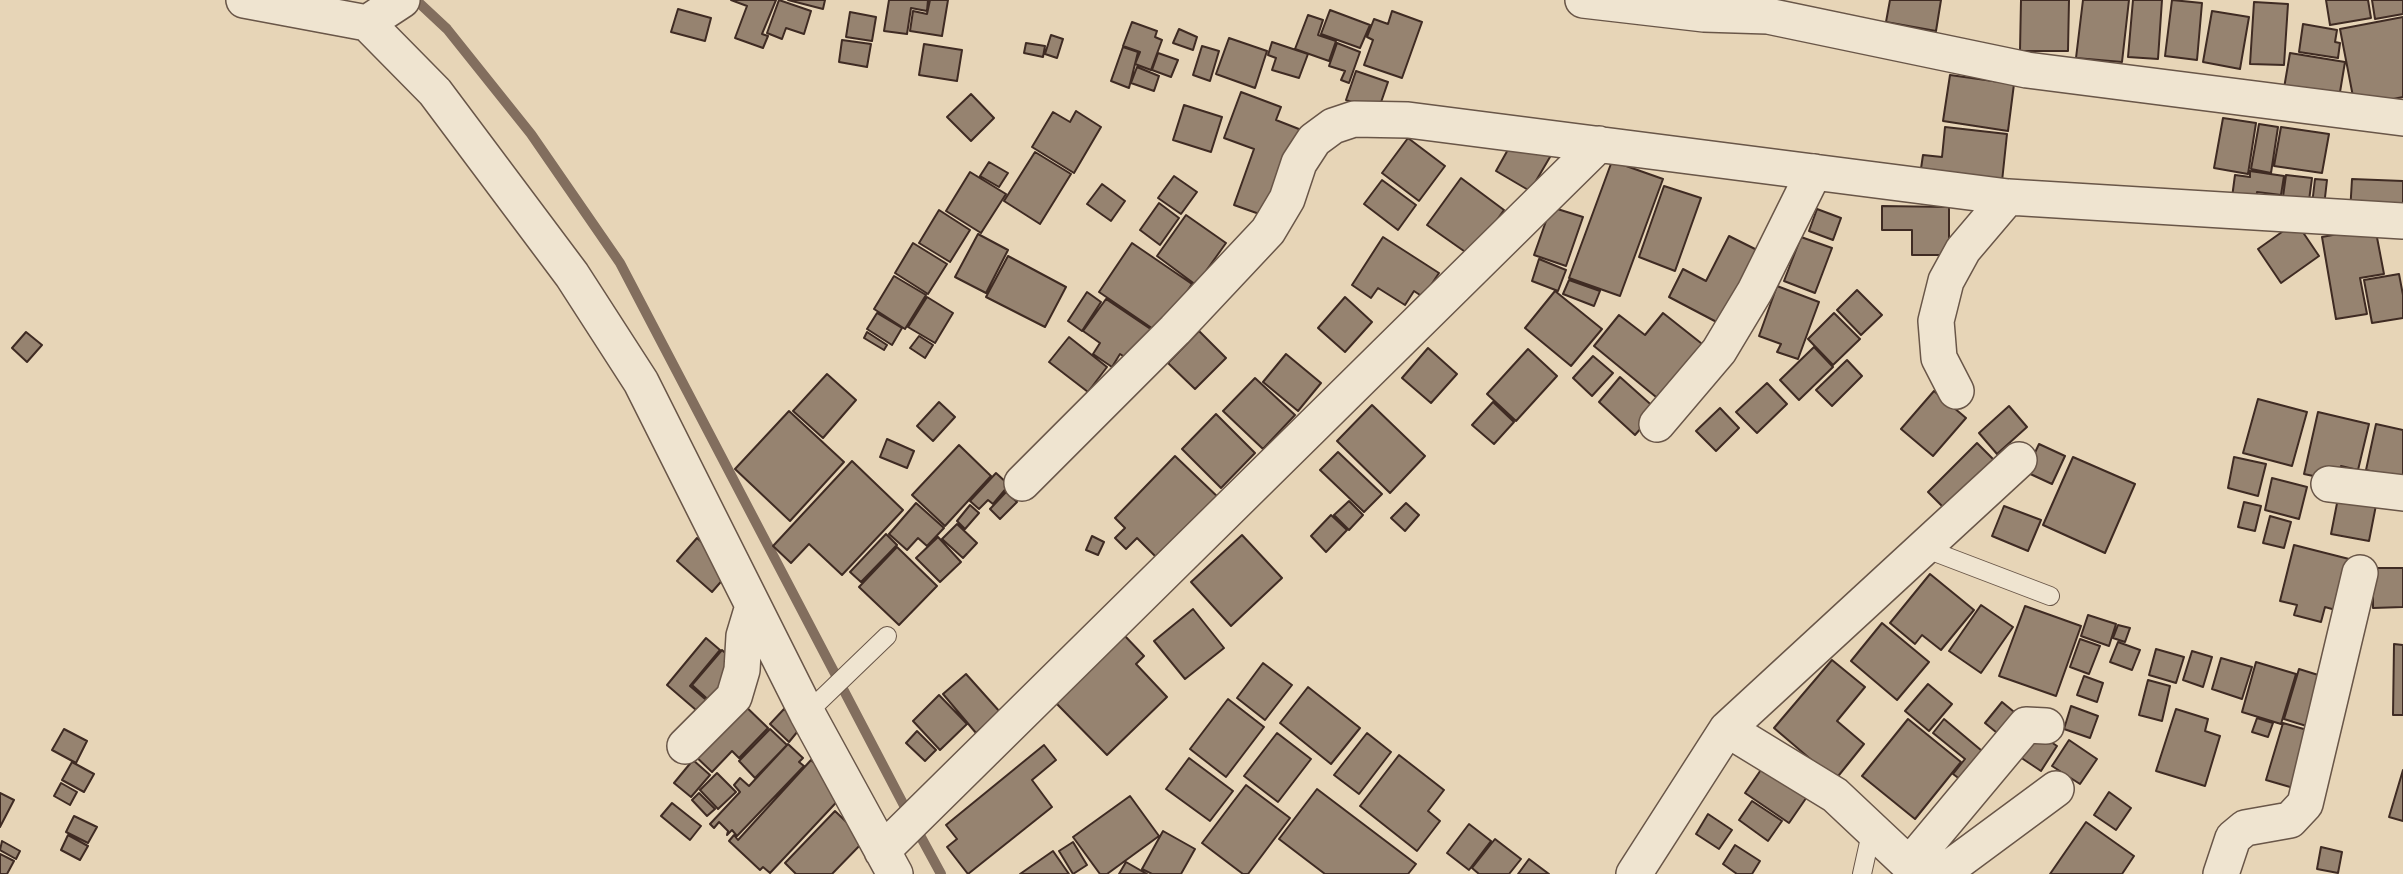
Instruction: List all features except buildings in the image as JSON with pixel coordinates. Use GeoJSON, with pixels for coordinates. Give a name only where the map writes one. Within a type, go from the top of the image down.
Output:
{"type":"FeatureCollection","features":[{"type":"Feature","properties":{"kind":"street"},"geometry":{"type":"LineString","coordinates":[[244,0],[367,23],[435,92],[572,275],[641,382],[807,713],[889,863],[1599,144]]}},
{"type":"Feature","properties":{"kind":"street"},"geometry":{"type":"LineString","coordinates":[[367,23],[402,0]]}},
{"type":"Feature","properties":{"kind":"street"},"geometry":{"type":"LineString","coordinates":[[1583,0],[1704,14],[1768,16],[2027,70],[2403,118]]}},
{"type":"Feature","properties":{"kind":"street"},"geometry":{"type":"LineString","coordinates":[[1022,483],[1175,330],[1268,231],[1287,199],[1299,163],[1314,140],[1333,126],[1354,119],[1408,120],[2008,197],[2403,221]]}},
{"type":"Feature","properties":{"kind":"street"},"geometry":{"type":"LineString","coordinates":[[1657,424],[1719,351],[1755,291],[1814,172]]}},
{"type":"Feature","properties":{"kind":"street"},"geometry":{"type":"LineString","coordinates":[[1956,391],[1939,358],[1937,321],[1947,281],[1963,250],[2008,197]]}},
{"type":"Feature","properties":{"kind":"street"},"geometry":{"type":"LineString","coordinates":[[1633,874],[1727,729],[2018,460]]}},
{"type":"Feature","properties":{"kind":"street"},"geometry":{"type":"LineString","coordinates":[[2329,484],[2403,493]]}},
{"type":"Feature","properties":{"kind":"street"},"geometry":{"type":"LineString","coordinates":[[2221,874],[2233,838],[2245,828],[2290,820],[2305,804],[2360,573]]}},
{"type":"Feature","properties":{"kind":"street"},"geometry":{"type":"LineString","coordinates":[[685,746],[734,697],[742,670],[744,636],[753,606]]}},
{"type":"Feature","properties":{"kind":"street"},"geometry":{"type":"LineString","coordinates":[[1923,871],[2026,725],[2046,726]]}},
{"type":"Feature","properties":{"kind":"street"},"geometry":{"type":"LineString","coordinates":[[1727,729],[1835,795],[1923,871]]}},
{"type":"Feature","properties":{"kind":"street"},"geometry":{"type":"LineString","coordinates":[[1923,871],[2056,789]]}},
{"type":"Feature","properties":{"kind":"lane"},"geometry":{"type":"LineString","coordinates":[[1924,548],[2050,596]]}},
{"type":"Feature","properties":{"kind":"lane"},"geometry":{"type":"LineString","coordinates":[[807,713],[887,636]]}},
{"type":"Feature","properties":{"kind":"lane"},"geometry":{"type":"LineString","coordinates":[[1862,874],[1872,829]]}},
{"type":"Feature","properties":{"kind":"waterway"},"geometry":{"type":"LineString","coordinates":[[416,0],[447,29],[531,134],[620,263],[909,815]]}},
{"type":"Feature","properties":{"kind":"waterway"},"geometry":{"type":"LineString","coordinates":[[916,828],[941,874]]}}]}
